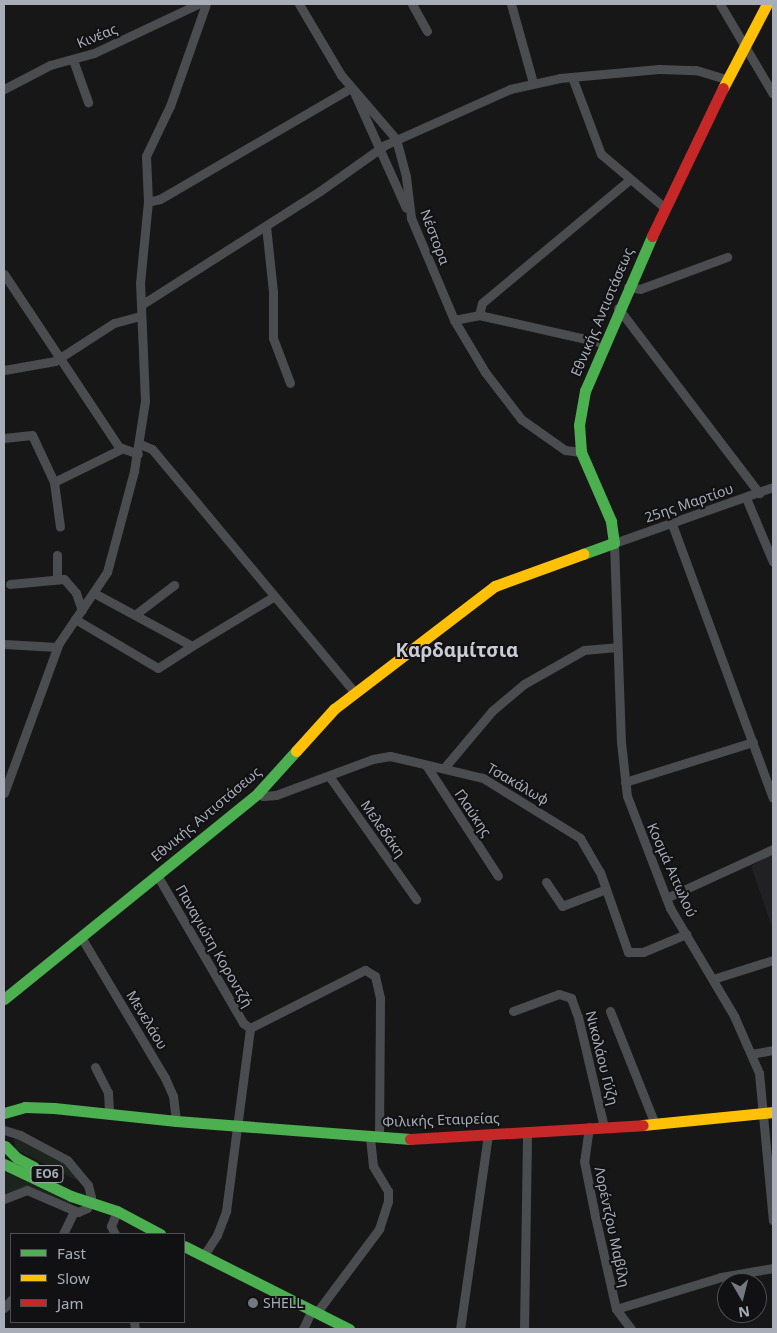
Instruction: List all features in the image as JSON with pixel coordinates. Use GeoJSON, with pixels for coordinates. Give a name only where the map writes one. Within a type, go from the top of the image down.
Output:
{"type":"FeatureCollection","features":[{"type":"Feature","properties":{"kind":"street","name":"Κινέας"},"geometry":{"type":"LineString","coordinates":[[4,89],[50,65],[73,60],[108,48],[198,4]]}},
{"type":"Feature","properties":{"kind":"street"},"geometry":{"type":"LineString","coordinates":[[4,793],[57,647],[94,593],[109,564],[139,449],[145,385],[141,316],[141,262],[148,202],[147,150],[170,106],[206,4]]}},
{"type":"Feature","properties":{"kind":"street","name":"Νέστορα"},"geometry":{"type":"LineString","coordinates":[[299,4],[328,57],[352,89],[367,102],[396,139],[406,177],[411,218],[454,320],[485,372],[516,415],[564,450],[581,452]]}},
{"type":"Feature","properties":{"kind":"street"},"geometry":{"type":"LineString","coordinates":[[412,4],[427,32]]}},
{"type":"Feature","properties":{"kind":"street"},"geometry":{"type":"LineString","coordinates":[[511,4],[533,83]]}},
{"type":"Feature","properties":{"kind":"street"},"geometry":{"type":"LineString","coordinates":[[720,4],[773,94]]}},
{"type":"Feature","properties":{"kind":"street","name":"Εθνικής Αντιστάσεως"},"geometry":{"type":"LineString","coordinates":[[4,999],[258,793],[312,730],[355,693],[496,586],[614,543],[611,521],[581,452],[582,406],[603,343],[664,207],[726,79],[767,4]]}},
{"type":"Feature","properties":{"kind":"street"},"geometry":{"type":"LineString","coordinates":[[73,60],[88,102]]}},
{"type":"Feature","properties":{"kind":"street"},"geometry":{"type":"LineString","coordinates":[[141,305],[266,226],[396,139],[504,92],[533,83],[572,77],[682,69],[726,79]]}},
{"type":"Feature","properties":{"kind":"street"},"geometry":{"type":"LineString","coordinates":[[572,77],[598,149],[629,180],[664,207]]}},
{"type":"Feature","properties":{"kind":"street"},"geometry":{"type":"LineString","coordinates":[[148,202],[160,199],[352,89],[411,218]]}},
{"type":"Feature","properties":{"kind":"street"},"geometry":{"type":"LineString","coordinates":[[479,315],[482,304],[629,180]]}},
{"type":"Feature","properties":{"kind":"street"},"geometry":{"type":"LineString","coordinates":[[266,226],[274,292],[273,335],[290,382]]}},
{"type":"Feature","properties":{"kind":"street"},"geometry":{"type":"LineString","coordinates":[[628,287],[640,289],[727,257]]}},
{"type":"Feature","properties":{"kind":"street"},"geometry":{"type":"LineString","coordinates":[[5,277],[61,357],[121,449]]}},
{"type":"Feature","properties":{"kind":"street"},"geometry":{"type":"LineString","coordinates":[[618,308],[759,493]]}},
{"type":"Feature","properties":{"kind":"street"},"geometry":{"type":"LineString","coordinates":[[454,320],[479,315],[603,343]]}},
{"type":"Feature","properties":{"kind":"street"},"geometry":{"type":"LineString","coordinates":[[4,370],[51,363],[114,323],[141,316]]}},
{"type":"Feature","properties":{"kind":"street"},"geometry":{"type":"LineString","coordinates":[[4,438],[32,435],[54,482],[60,527]]}},
{"type":"Feature","properties":{"kind":"street"},"geometry":{"type":"LineString","coordinates":[[54,482],[121,449],[152,449],[272,597],[355,693]]}},
{"type":"Feature","properties":{"kind":"street","name":"25ης Μαρτίου"},"geometry":{"type":"LineString","coordinates":[[614,543],[773,487]]}},
{"type":"Feature","properties":{"kind":"street"},"geometry":{"type":"LineString","coordinates":[[746,498],[773,562]]}},
{"type":"Feature","properties":{"kind":"street"},"geometry":{"type":"LineString","coordinates":[[672,524],[773,798]]}},
{"type":"Feature","properties":{"kind":"street","name":"Κοσμά Αιτωλού"},"geometry":{"type":"LineString","coordinates":[[614,543],[617,648],[625,782],[636,823],[666,898],[713,979],[751,1054],[761,1080],[769,1112],[773,1220]]}},
{"type":"Feature","properties":{"kind":"street"},"geometry":{"type":"LineString","coordinates":[[57,555],[57,579]]}},
{"type":"Feature","properties":{"kind":"street"},"geometry":{"type":"LineString","coordinates":[[10,584],[64,579],[75,590],[82,610]]}},
{"type":"Feature","properties":{"kind":"street"},"geometry":{"type":"LineString","coordinates":[[136,614],[174,585]]}},
{"type":"Feature","properties":{"kind":"street"},"geometry":{"type":"LineString","coordinates":[[94,593],[136,614],[192,646]]}},
{"type":"Feature","properties":{"kind":"street"},"geometry":{"type":"LineString","coordinates":[[75,619],[158,668],[272,597]]}},
{"type":"Feature","properties":{"kind":"street"},"geometry":{"type":"LineString","coordinates":[[4,644],[57,647]]}},
{"type":"Feature","properties":{"kind":"street"},"geometry":{"type":"LineString","coordinates":[[444,768],[492,711],[524,684],[584,650],[617,648]]}},
{"type":"Feature","properties":{"kind":"street"},"geometry":{"type":"LineString","coordinates":[[625,782],[753,742]]}},
{"type":"Feature","properties":{"kind":"street","name":"Τσακάλωφ"},"geometry":{"type":"LineString","coordinates":[[258,793],[263,796],[276,795],[382,757],[444,768],[487,779],[574,832],[588,850],[606,889],[622,942],[630,954],[643,952],[686,934]]}},
{"type":"Feature","properties":{"kind":"street","name":"Γλαύκης"},"geometry":{"type":"LineString","coordinates":[[426,765],[498,876]]}},
{"type":"Feature","properties":{"kind":"street","name":"Μελεδάκη"},"geometry":{"type":"LineString","coordinates":[[329,776],[416,899]]}},
{"type":"Feature","properties":{"kind":"street"},"geometry":{"type":"LineString","coordinates":[[666,898],[773,849]]}},
{"type":"Feature","properties":{"kind":"street","name":"Παναγιώτη Κοροντζή"},"geometry":{"type":"LineString","coordinates":[[157,875],[243,1023],[250,1028]]}},
{"type":"Feature","properties":{"kind":"street"},"geometry":{"type":"LineString","coordinates":[[546,882],[562,906],[606,889]]}},
{"type":"Feature","properties":{"kind":"street","name":"Μενελάου"},"geometry":{"type":"LineString","coordinates":[[82,937],[165,1078],[173,1096],[176,1121]]}},
{"type":"Feature","properties":{"kind":"street"},"geometry":{"type":"LineString","coordinates":[[713,979],[773,960]]}},
{"type":"Feature","properties":{"kind":"street"},"geometry":{"type":"LineString","coordinates":[[204,1256],[226,1211],[250,1028],[353,974],[371,971],[379,990],[381,1010],[373,1166],[388,1191],[388,1201],[379,1229],[303,1329]]}},
{"type":"Feature","properties":{"kind":"street","name":"Νικολάου Γύζη"},"geometry":{"type":"LineString","coordinates":[[513,1011],[559,994],[571,998],[580,1024],[604,1127]]}},
{"type":"Feature","properties":{"kind":"street"},"geometry":{"type":"LineString","coordinates":[[610,1011],[655,1124]]}},
{"type":"Feature","properties":{"kind":"street"},"geometry":{"type":"LineString","coordinates":[[751,1054],[773,1050]]}},
{"type":"Feature","properties":{"kind":"street"},"geometry":{"type":"LineString","coordinates":[[96,1067],[108,1092],[109,1114]]}},
{"type":"Feature","properties":{"kind":"street","name":"Φιλικής Εταιρείας"},"geometry":{"type":"LineString","coordinates":[[4,1114],[29,1107],[374,1137],[488,1134],[655,1124],[769,1112]]}},
{"type":"Feature","properties":{"kind":"street","name":"Λορέντζου Μαβίλη"},"geometry":{"type":"LineString","coordinates":[[589,1127],[584,1166],[616,1309],[631,1329]]}},
{"type":"Feature","properties":{"kind":"street"},"geometry":{"type":"LineString","coordinates":[[4,1130],[20,1135],[67,1160],[88,1184],[90,1201],[82,1211],[74,1210],[27,1190],[4,1199]]}},
{"type":"Feature","properties":{"kind":"street"},"geometry":{"type":"LineString","coordinates":[[524,1329],[527,1131]]}},
{"type":"Feature","properties":{"kind":"street"},"geometry":{"type":"LineString","coordinates":[[460,1329],[488,1134]]}},
{"type":"Feature","properties":{"kind":"street","name":"ΕΟ6"},"geometry":{"type":"LineString","coordinates":[[4,1146],[17,1158],[76,1189],[90,1201]]}},
{"type":"Feature","properties":{"kind":"street","name":"ΕΟ6"},"geometry":{"type":"LineString","coordinates":[[4,1164],[71,1196],[117,1211],[158,1233]]}},
{"type":"Feature","properties":{"kind":"street"},"geometry":{"type":"LineString","coordinates":[[63,1233],[74,1210]]}},
{"type":"Feature","properties":{"kind":"street"},"geometry":{"type":"LineString","coordinates":[[114,1233],[111,1226],[117,1211]]}},
{"type":"Feature","properties":{"kind":"street"},"geometry":{"type":"LineString","coordinates":[[185,1246],[349,1329]]}},
{"type":"Feature","properties":{"kind":"street"},"geometry":{"type":"LineString","coordinates":[[616,1309],[721,1277],[773,1268]]}},
{"type":"Feature","properties":{"kind":"shaded area"},"geometry":{"type":"Polygon","coordinates":[[[773,853],[773,930],[751,866],[773,853]]]}},
{"type":"Feature","properties":{"kind":"shaded area"},"geometry":{"type":"Polygon","coordinates":[[[14,1137],[65,1163],[80,1182],[15,1149],[14,1137]]]}},
{"type":"Feature","properties":{"kind":"shaded area"},"geometry":{"type":"Polygon","coordinates":[[[4,1171],[70,1202],[71,1205],[28,1186],[4,1194],[4,1171]]]}},
{"type":"Feature","properties":{"kind":"traffic: fast"},"geometry":{"type":"LineString","coordinates":[[583,554],[614,543],[611,521],[581,452],[579,425],[585,391],[652,236]]}},
{"type":"Feature","properties":{"kind":"traffic: fast"},"geometry":{"type":"LineString","coordinates":[[4,999],[258,793],[296,751]]}},
{"type":"Feature","properties":{"kind":"traffic: fast"},"geometry":{"type":"LineString","coordinates":[[4,1113],[25,1107],[54,1108],[176,1121],[410,1139]]}},
{"type":"Feature","properties":{"kind":"traffic: fast"},"geometry":{"type":"LineString","coordinates":[[5,1146],[17,1158],[34,1167]]}},
{"type":"Feature","properties":{"kind":"traffic: fast"},"geometry":{"type":"LineString","coordinates":[[4,1164],[71,1196],[117,1211],[158,1233]]}},
{"type":"Feature","properties":{"kind":"traffic: fast"},"geometry":{"type":"LineString","coordinates":[[185,1247],[349,1329]]}},
{"type":"Feature","properties":{"kind":"traffic: slow"},"geometry":{"type":"LineString","coordinates":[[723,88],[767,4]]}},
{"type":"Feature","properties":{"kind":"traffic: slow"},"geometry":{"type":"LineString","coordinates":[[296,751],[334,709],[495,586],[583,554]]}},
{"type":"Feature","properties":{"kind":"traffic: slow"},"geometry":{"type":"LineString","coordinates":[[643,1125],[773,1112]]}},
{"type":"Feature","properties":{"kind":"traffic: jam"},"geometry":{"type":"LineString","coordinates":[[652,236],[723,88]]}},
{"type":"Feature","properties":{"kind":"traffic: jam"},"geometry":{"type":"LineString","coordinates":[[410,1139],[643,1125]]}},
{"type":"Feature","properties":{"kind":"place","name":"SHELL"},"geometry":{"type":"Point","coordinates":[253,1303]}},
{"type":"Feature","properties":{"kind":"district","name":"Καρδαμίτσια"},"geometry":{"type":"Point","coordinates":[457,651]}}]}
